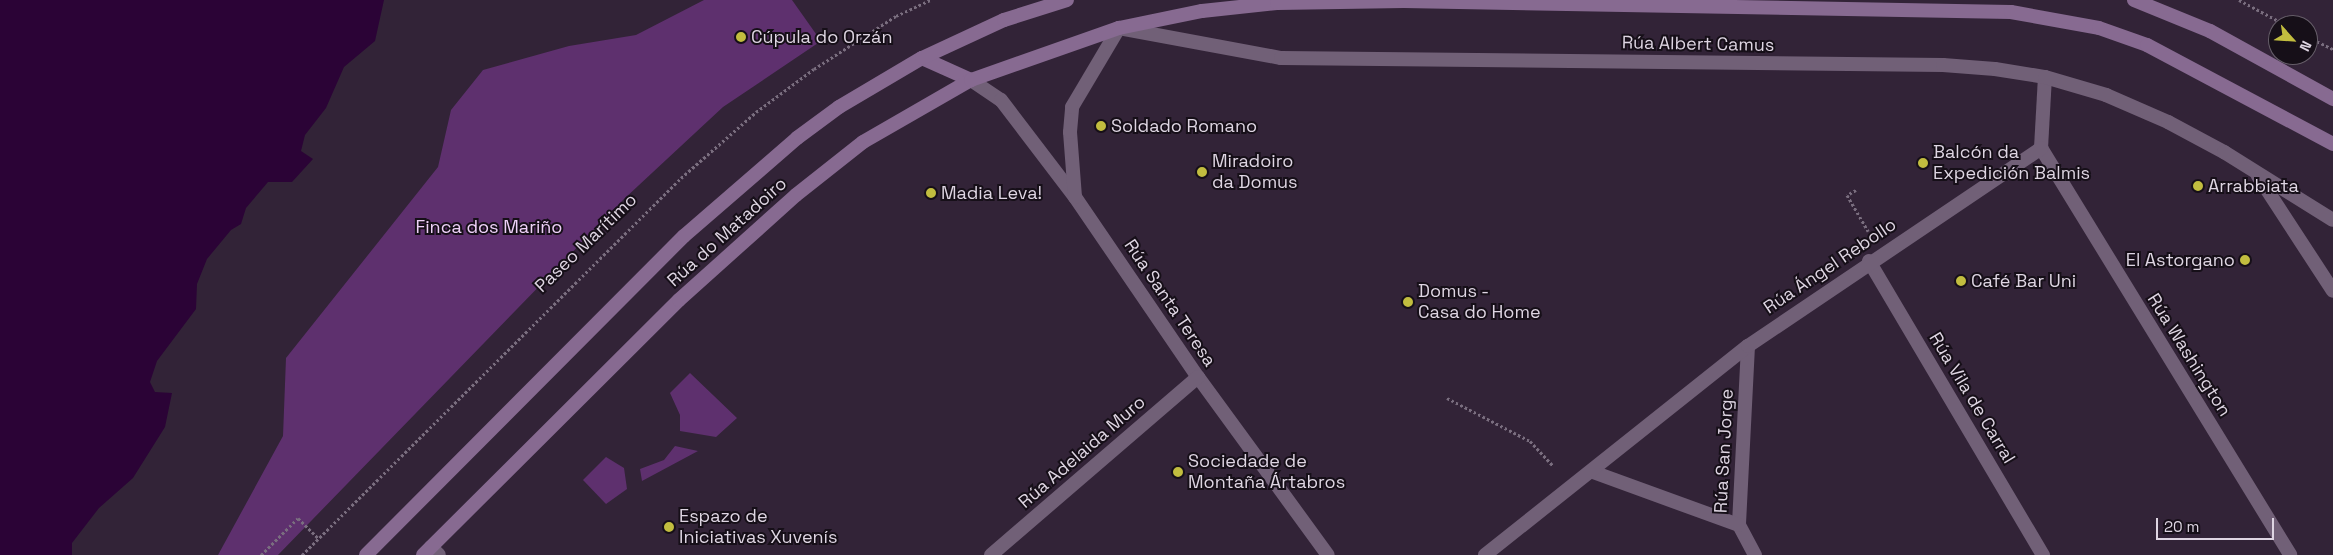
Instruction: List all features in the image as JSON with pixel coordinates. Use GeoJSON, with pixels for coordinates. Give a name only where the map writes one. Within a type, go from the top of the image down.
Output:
{"type":"FeatureCollection","features":[{"type":"Feature","properties":{"kind":"main road","name":"Rúa do Matadoiro"},"geometry":{"type":"LineString","coordinates":[[366,555],[684,236],[758,169],[839,107],[922,58],[1004,20],[1067,0]]}},
{"type":"Feature","properties":{"kind":"main road"},"geometry":{"type":"LineString","coordinates":[[2134,0],[2210,31],[2333,99]]}},
{"type":"Feature","properties":{"kind":"main road","name":"Rúa do Matadoiro"},"geometry":{"type":"LineString","coordinates":[[431,552],[679,300],[796,195],[863,142],[971,80],[1119,28],[1202,11],[1277,3],[1404,1],[2011,12],[2099,28],[2147,45],[2333,144]]}},
{"type":"Feature","properties":{"kind":"main road"},"geometry":{"type":"LineString","coordinates":[[922,58],[971,80]]}},
{"type":"Feature","properties":{"kind":"street","name":"Rúa Albert Camus"},"geometry":{"type":"LineString","coordinates":[[1119,28],[1281,58],[1943,65],[2045,77],[2106,95],[2168,122],[2257,173]]}},
{"type":"Feature","properties":{"kind":"street"},"geometry":{"type":"LineString","coordinates":[[1075,197],[1070,132],[1072,107],[1119,28]]}},
{"type":"Feature","properties":{"kind":"street"},"geometry":{"type":"LineString","coordinates":[[2041,148],[2045,77]]}},
{"type":"Feature","properties":{"kind":"street","name":"Rúa Santa Teresa"},"geometry":{"type":"LineString","coordinates":[[971,80],[1001,100],[1075,197],[1198,377],[1328,555]]}},
{"type":"Feature","properties":{"kind":"street","name":"Rúa Ángel Rebollo"},"geometry":{"type":"LineString","coordinates":[[1486,555],[1593,472],[1748,346],[1869,261],[2041,148]]}},
{"type":"Feature","properties":{"kind":"street","name":"Rúa Washington"},"geometry":{"type":"LineString","coordinates":[[2041,148],[2290,555]]}},
{"type":"Feature","properties":{"kind":"street"},"geometry":{"type":"LineString","coordinates":[[2257,173],[2333,220]]}},
{"type":"Feature","properties":{"kind":"street"},"geometry":{"type":"LineString","coordinates":[[2257,173],[2333,291]]}},
{"type":"Feature","properties":{"kind":"street","name":"Rúa Vila de Carral"},"geometry":{"type":"LineString","coordinates":[[1869,261],[2043,555]]}},
{"type":"Feature","properties":{"kind":"street","name":"Rúa San Jorge"},"geometry":{"type":"LineString","coordinates":[[1748,346],[1739,524],[1755,555]]}},
{"type":"Feature","properties":{"kind":"street","name":"Rúa Adelaida Muro"},"geometry":{"type":"LineString","coordinates":[[991,555],[1198,377]]}},
{"type":"Feature","properties":{"kind":"street"},"geometry":{"type":"LineString","coordinates":[[1593,472],[1739,524]]}},
{"type":"Feature","properties":{"kind":"path","name":"Paseo Marítimo"},"geometry":{"type":"LineString","coordinates":[[302,555],[688,171],[756,112],[814,69],[896,16],[931,0]]}},
{"type":"Feature","properties":{"kind":"path"},"geometry":{"type":"LineString","coordinates":[[2239,0],[2268,15]]}},
{"type":"Feature","properties":{"kind":"path"},"geometry":{"type":"LineString","coordinates":[[2318,42],[2333,49]]}},
{"type":"Feature","properties":{"kind":"path"},"geometry":{"type":"LineString","coordinates":[[1856,190],[1847,195],[1868,228],[1869,261]]}},
{"type":"Feature","properties":{"kind":"path"},"geometry":{"type":"LineString","coordinates":[[1447,398],[1530,441],[1572,487]]}},
{"type":"Feature","properties":{"kind":"path"},"geometry":{"type":"LineString","coordinates":[[260,555],[298,518],[318,538]]}},
{"type":"Feature","properties":{"kind":"green space","name":"Finca dos Mariño"},"geometry":{"type":"Polygon","coordinates":[[[704,0],[792,0],[821,41],[723,107],[624,199],[278,555],[218,555],[283,436],[286,358],[438,167],[451,110],[483,70],[569,46],[636,35],[704,0]]]}},
{"type":"Feature","properties":{"kind":"green space"},"geometry":{"type":"Polygon","coordinates":[[[690,373],[737,418],[716,437],[680,431],[680,415],[670,393],[690,373]]]}},
{"type":"Feature","properties":{"kind":"green space"},"geometry":{"type":"Polygon","coordinates":[[[675,446],[698,451],[642,481],[640,469],[664,460],[675,446]]]}},
{"type":"Feature","properties":{"kind":"green space"},"geometry":{"type":"Polygon","coordinates":[[[606,457],[624,468],[627,489],[606,504],[583,480],[606,457]]]}},
{"type":"Feature","properties":{"kind":"shaded area"},"geometry":{"type":"Polygon","coordinates":[[[0,0],[384,0],[375,41],[344,67],[326,108],[305,135],[301,151],[313,159],[292,182],[268,182],[246,208],[241,224],[231,230],[207,259],[197,284],[196,309],[157,361],[150,382],[155,392],[172,393],[165,427],[133,478],[99,508],[72,543],[72,555],[0,555],[0,0]]]}},
{"type":"Feature","properties":{"kind":"place","name":"Cúpula do Orzán"},"geometry":{"type":"Point","coordinates":[741,37]}},
{"type":"Feature","properties":{"kind":"place","name":"Soldado Romano"},"geometry":{"type":"Point","coordinates":[1101,126]}},
{"type":"Feature","properties":{"kind":"place","name":"Balcón da Expedición Balmis"},"geometry":{"type":"Point","coordinates":[1923,163]}},
{"type":"Feature","properties":{"kind":"place","name":"Miradoiro da Domus"},"geometry":{"type":"Point","coordinates":[1202,172]}},
{"type":"Feature","properties":{"kind":"place","name":"Arrabbiata"},"geometry":{"type":"Point","coordinates":[2198,186]}},
{"type":"Feature","properties":{"kind":"place","name":"Madia Leva!"},"geometry":{"type":"Point","coordinates":[931,193]}},
{"type":"Feature","properties":{"kind":"place","name":"El Astorgano"},"geometry":{"type":"Point","coordinates":[2245,260]}},
{"type":"Feature","properties":{"kind":"place","name":"Café Bar Uni"},"geometry":{"type":"Point","coordinates":[1961,281]}},
{"type":"Feature","properties":{"kind":"place","name":"Domus - Casa do Home"},"geometry":{"type":"Point","coordinates":[1408,302]}},
{"type":"Feature","properties":{"kind":"place","name":"Sociedade de Montaña Ártabros"},"geometry":{"type":"Point","coordinates":[1178,472]}},
{"type":"Feature","properties":{"kind":"place","name":"Espazo de Iniciativas Xuvenís"},"geometry":{"type":"Point","coordinates":[669,527]}}]}
